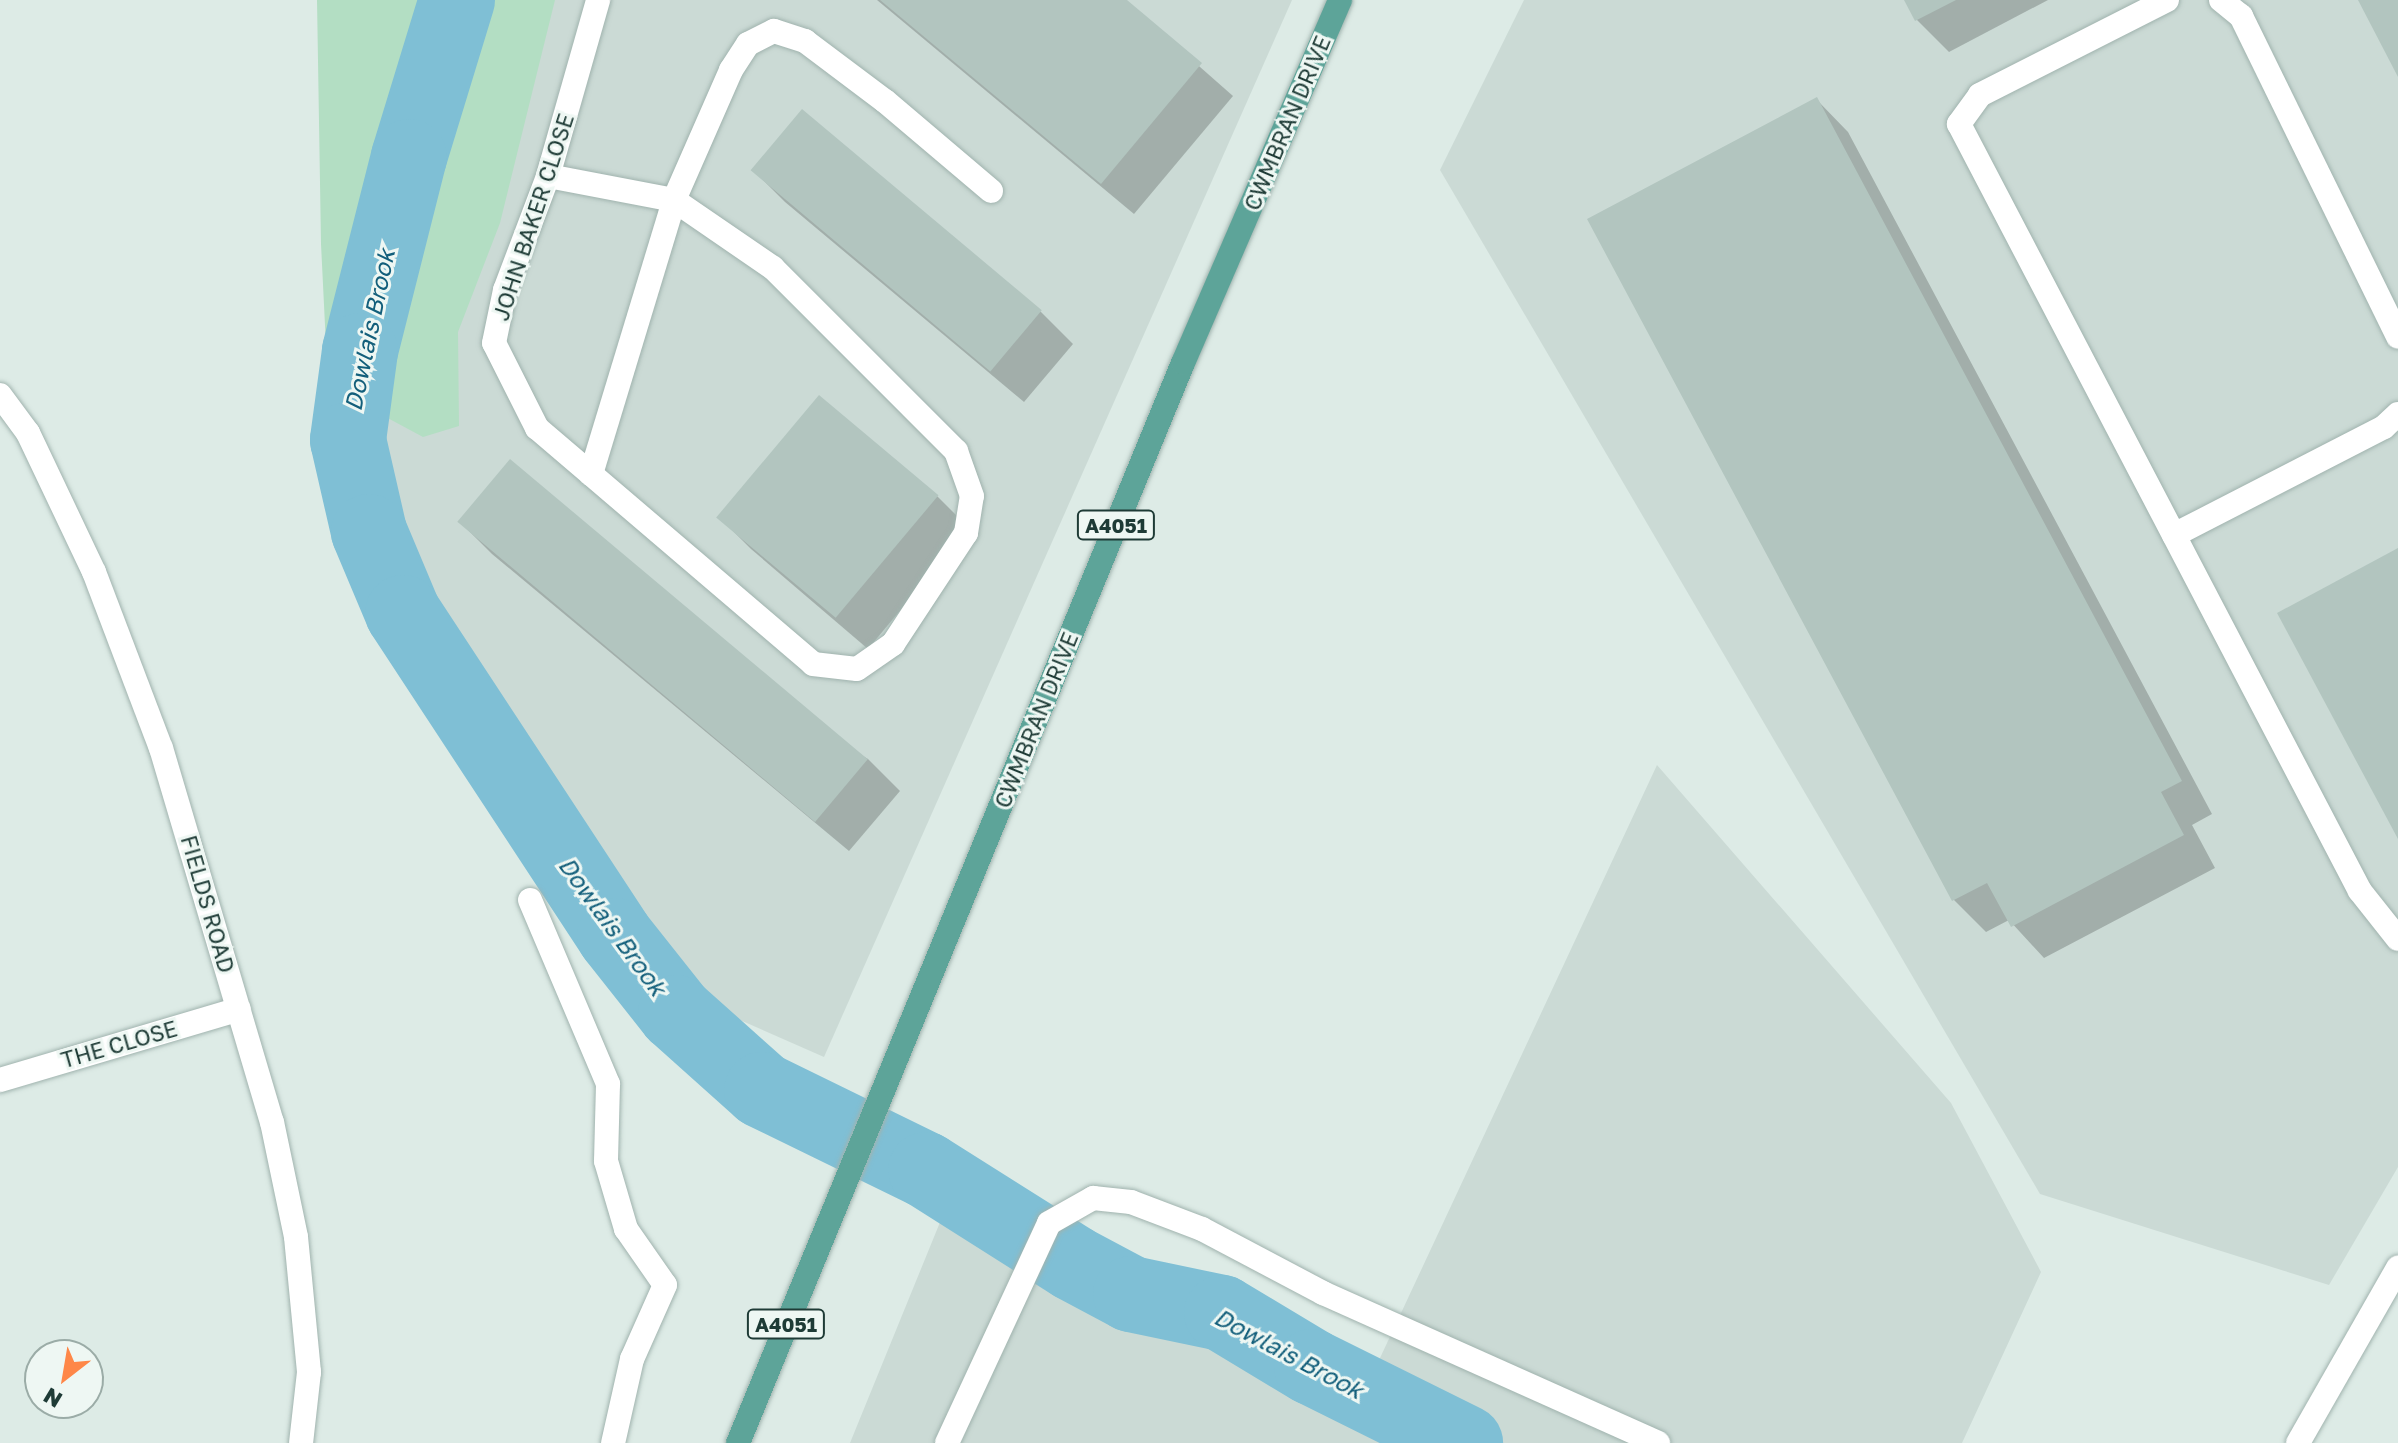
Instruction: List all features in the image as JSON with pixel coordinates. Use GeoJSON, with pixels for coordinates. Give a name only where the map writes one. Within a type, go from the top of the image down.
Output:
{"type":"FeatureCollection","features":[{"type":"Feature","properties":{"kind":"main road","name":"CWMBRAN DRIVE"},"geometry":{"type":"LineString","coordinates":[[738,1443],[1183,363],[1340,0]]}},
{"type":"Feature","properties":{"kind":"street","name":"JOHN BAKER CLOSE"},"geometry":{"type":"LineString","coordinates":[[591,474],[537,428],[494,343],[505,290],[548,176],[598,0]]}},
{"type":"Feature","properties":{"kind":"street"},"geometry":{"type":"LineString","coordinates":[[2167,0],[1980,95],[1959,124],[2360,891],[2398,939]]}},
{"type":"Feature","properties":{"kind":"street"},"geometry":{"type":"LineString","coordinates":[[2221,0],[2241,16],[2398,337]]}},
{"type":"Feature","properties":{"kind":"street"},"geometry":{"type":"LineString","coordinates":[[548,176],[674,200],[773,268],[956,451],[972,496],[966,533],[893,644],[857,669],[813,664],[591,474],[674,200],[731,70],[748,44],[774,31],[805,41],[885,101],[991,191]]}},
{"type":"Feature","properties":{"kind":"street","name":"FIELDS ROAD"},"geometry":{"type":"LineString","coordinates":[[0,395],[28,433],[94,572],[161,748],[272,1122],[296,1237],[309,1372],[301,1443]]}},
{"type":"Feature","properties":{"kind":"street"},"geometry":{"type":"LineString","coordinates":[[2174,535],[2384,427],[2398,414]]}},
{"type":"Feature","properties":{"kind":"street"},"geometry":{"type":"LineString","coordinates":[[530,900],[608,1084],[606,1161],[626,1229],[665,1285],[632,1359],[613,1443]]}},
{"type":"Feature","properties":{"kind":"street","name":"THE CLOSE"},"geometry":{"type":"LineString","coordinates":[[0,1080],[239,1009]]}},
{"type":"Feature","properties":{"kind":"street"},"geometry":{"type":"LineString","coordinates":[[947,1443],[1049,1223],[1093,1198],[1131,1202],[1202,1229],[1323,1293],[1658,1443]]}},
{"type":"Feature","properties":{"kind":"street"},"geometry":{"type":"LineString","coordinates":[[2298,1443],[2398,1268]]}},
{"type":"Feature","properties":{"kind":"shaded area"},"geometry":{"type":"Polygon","coordinates":[[[445,0],[1292,0],[824,1057],[708,1006],[556,830],[390,618],[342,318],[445,0]]]}},
{"type":"Feature","properties":{"kind":"shaded area"},"geometry":{"type":"Polygon","coordinates":[[[1524,0],[2398,0],[2398,1167],[2329,1285],[2040,1194],[1440,170],[1524,0]]]}},
{"type":"Feature","properties":{"kind":"shaded area"},"geometry":{"type":"Polygon","coordinates":[[[1657,765],[1951,1103],[2041,1272],[1962,1443],[850,1443],[945,1210],[1373,1373],[1657,765]]]}},
{"type":"Feature","properties":{"kind":"green space"},"geometry":{"type":"Polygon","coordinates":[[[317,0],[555,0],[500,223],[458,332],[459,426],[423,437],[328,386],[321,244],[317,0]]]}},
{"type":"Feature","properties":{"kind":"building"},"geometry":{"type":"Polygon","coordinates":[[[880,0],[1127,0],[1202,63],[1101,184],[880,0]]]}},
{"type":"Feature","properties":{"kind":"building"},"geometry":{"type":"Polygon","coordinates":[[[1904,0],[1956,0],[1915,21],[1904,0]]]}},
{"type":"Feature","properties":{"kind":"building"},"geometry":{"type":"Polygon","coordinates":[[[2358,0],[2398,0],[2398,77],[2358,0]]]}},
{"type":"Feature","properties":{"kind":"building"},"geometry":{"type":"Polygon","coordinates":[[[1817,97],[2182,781],[2161,792],[2184,835],[2011,927],[1987,883],[1952,901],[1587,219],[1817,97]]]}},
{"type":"Feature","properties":{"kind":"building"},"geometry":{"type":"Polygon","coordinates":[[[802,109],[1042,310],[990,371],[751,170],[802,109]]]}},
{"type":"Feature","properties":{"kind":"building"},"geometry":{"type":"Polygon","coordinates":[[[819,395],[939,495],[836,618],[716,518],[819,395]]]}},
{"type":"Feature","properties":{"kind":"building"},"geometry":{"type":"Polygon","coordinates":[[[510,459],[868,759],[815,822],[457,522],[510,459]]]}},
{"type":"Feature","properties":{"kind":"building"},"geometry":{"type":"Polygon","coordinates":[[[2398,548],[2398,839],[2277,613],[2398,548]]]}},
{"type":"Feature","properties":{"kind":"waterway","name":"Dowlais Brook"},"geometry":{"type":"LineString","coordinates":[[457,0],[409,157],[360,351],[348,440],[369,532],[403,613],[615,936],[676,1013],[762,1090],[926,1170],[1073,1263],[1131,1294],[1222,1313],[1312,1367],[1465,1443]]}}]}
